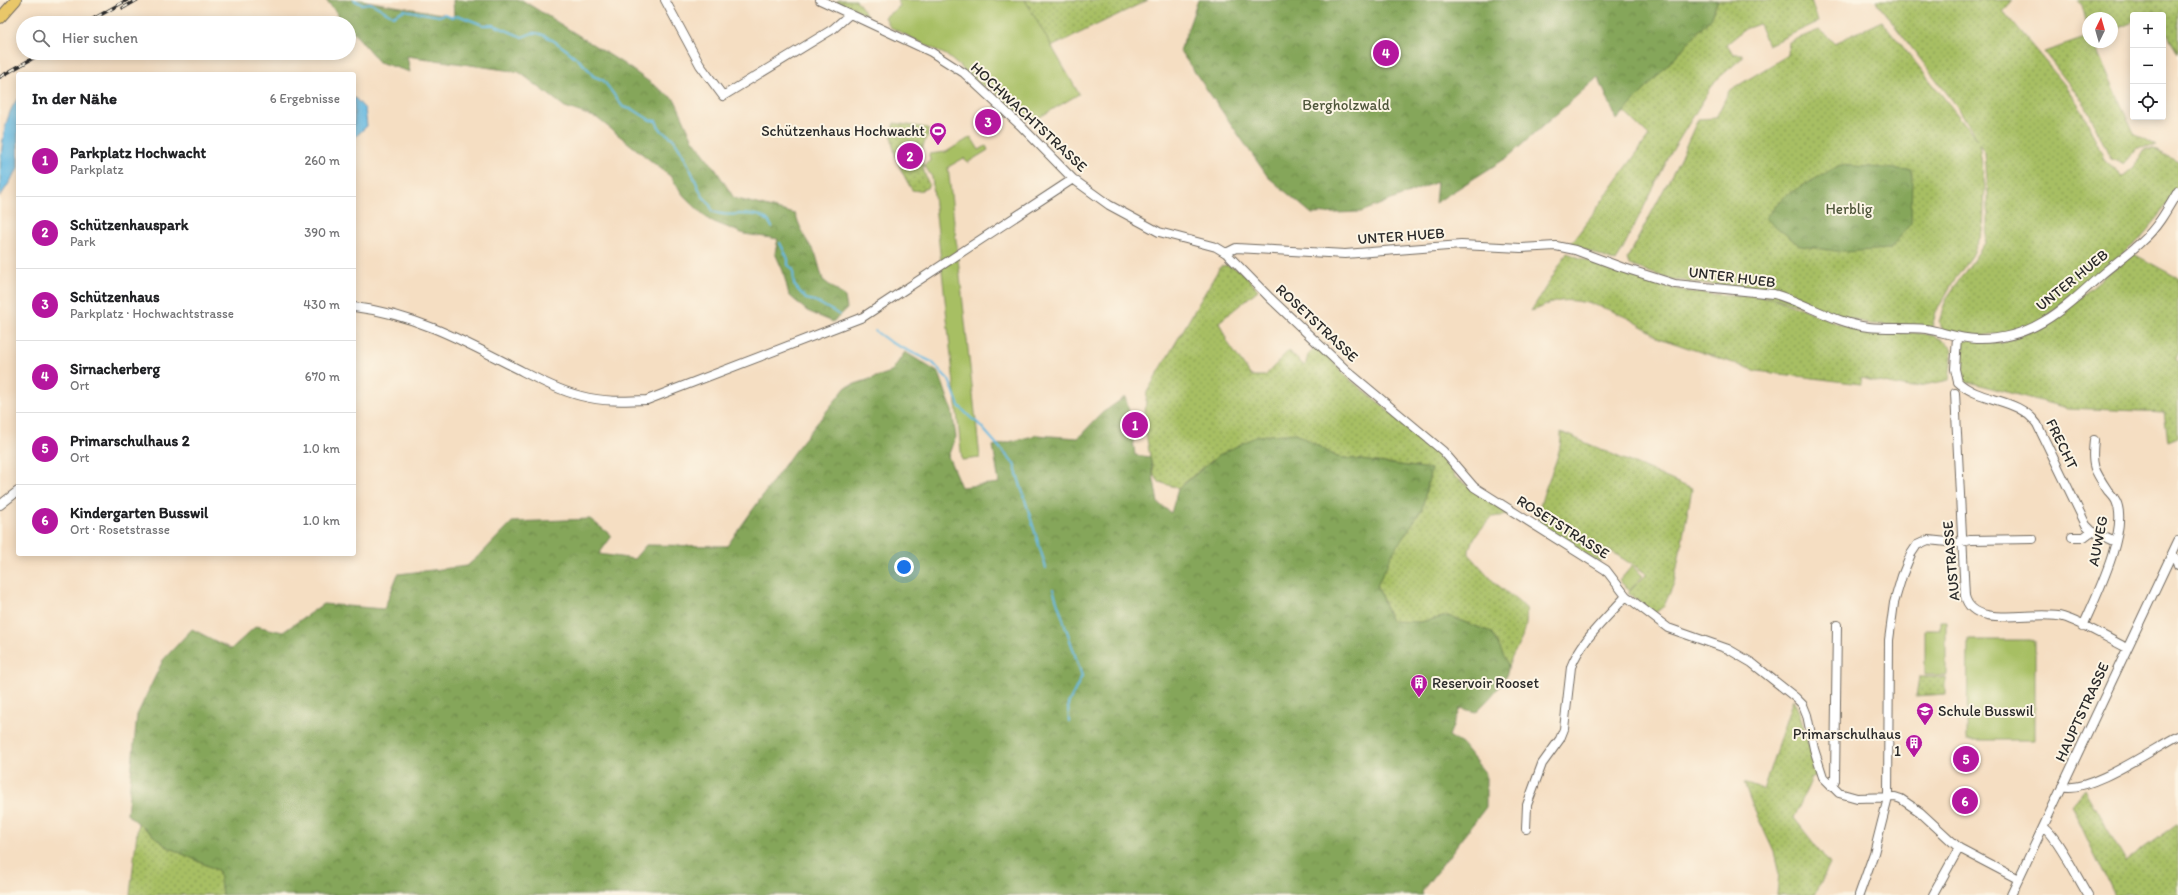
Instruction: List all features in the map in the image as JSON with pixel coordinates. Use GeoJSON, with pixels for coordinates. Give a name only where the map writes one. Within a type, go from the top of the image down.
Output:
{"type":"FeatureCollection","features":[{"type":"Feature","properties":{"kind":"main road"},"geometry":{"type":"LineString","coordinates":[[0,18],[16,0]]}},
{"type":"Feature","properties":{"kind":"street"},"geometry":{"type":"LineString","coordinates":[[665,0],[700,65],[723,96],[833,29],[850,14]]}},
{"type":"Feature","properties":{"kind":"street","name":"HOCHWACHTSTRASSE"},"geometry":{"type":"LineString","coordinates":[[820,0],[931,52],[964,74],[1004,110],[1073,179],[1109,205],[1160,232],[1216,247],[1226,253]]}},
{"type":"Feature","properties":{"kind":"street"},"geometry":{"type":"LineString","coordinates":[[356,307],[393,313],[420,321],[564,391],[599,400],[647,400],[863,317],[1073,179]]}},
{"type":"Feature","properties":{"kind":"street","name":"UNTER HUEB"},"geometry":{"type":"LineString","coordinates":[[1226,253],[1236,248],[1345,254],[1461,245],[1521,248],[1565,247],[1662,281],[1774,294],[1791,299],[1834,318],[1868,327],[1924,329],[1957,337],[1983,339],[2007,336],[2022,332],[2049,320],[2144,240],[2162,217],[2178,191]]}},
{"type":"Feature","properties":{"kind":"street","name":"ROSETSTRASSE"},"geometry":{"type":"LineString","coordinates":[[1226,253],[1270,298],[1345,369],[1443,451],[1474,487],[1606,570],[1626,596],[1672,630],[1728,649],[1752,663],[1796,698],[1803,705],[1807,715],[1818,764],[1823,777],[1832,787],[1844,796],[1857,798],[1901,799],[1920,812],[1958,848],[2018,879]]}},
{"type":"Feature","properties":{"kind":"street","name":"FRECHT"},"geometry":{"type":"LineString","coordinates":[[1957,337],[1955,369],[1958,382],[1973,391],[2020,408],[2032,417],[2038,424],[2082,517],[2092,532]]}},
{"type":"Feature","properties":{"kind":"street","name":"AUSTRASSE"},"geometry":{"type":"LineString","coordinates":[[1955,393],[1965,596],[1970,609],[1982,615],[2062,616],[2127,648]]}},
{"type":"Feature","properties":{"kind":"street","name":"AUWEG"},"geometry":{"type":"LineString","coordinates":[[2083,626],[2108,570],[2115,542],[2118,509],[2116,499],[2100,478],[2092,463],[2094,440]]}},
{"type":"Feature","properties":{"kind":"street"},"geometry":{"type":"LineString","coordinates":[[0,505],[16,493]]}},
{"type":"Feature","properties":{"kind":"street"},"geometry":{"type":"LineString","coordinates":[[2072,538],[2084,537],[2092,532],[2115,542]]}},
{"type":"Feature","properties":{"kind":"street"},"geometry":{"type":"LineString","coordinates":[[1860,895],[1874,853],[1888,798],[1889,640],[1894,603],[1902,576],[1911,554],[1922,542],[1928,540],[1962,542],[2033,539]]}},
{"type":"Feature","properties":{"kind":"street","name":"HAUPTSTRASSE"},"geometry":{"type":"LineString","coordinates":[[2011,895],[2178,541]]}},
{"type":"Feature","properties":{"kind":"street"},"geometry":{"type":"LineString","coordinates":[[2172,554],[2178,565]]}},
{"type":"Feature","properties":{"kind":"street"},"geometry":{"type":"LineString","coordinates":[[1526,829],[1527,805],[1542,764],[1560,740],[1564,729],[1571,667],[1574,660],[1599,627],[1626,596]]}},
{"type":"Feature","properties":{"kind":"street"},"geometry":{"type":"LineString","coordinates":[[1832,787],[1835,781],[1837,625]]}},
{"type":"Feature","properties":{"kind":"street"},"geometry":{"type":"LineString","coordinates":[[2062,786],[2074,787],[2090,782],[2126,766],[2178,736]]}},
{"type":"Feature","properties":{"kind":"street"},"geometry":{"type":"LineString","coordinates":[[2043,827],[2048,830],[2059,846],[2088,895]]}},
{"type":"Feature","properties":{"kind":"street"},"geometry":{"type":"LineString","coordinates":[[1933,895],[1958,848]]}},
{"type":"Feature","properties":{"kind":"green space"},"geometry":{"type":"Polygon","coordinates":[[[326,0],[360,0],[448,15],[454,18],[453,0],[522,0],[624,64],[675,100],[692,138],[716,170],[734,198],[795,214],[804,236],[816,255],[823,280],[845,297],[847,309],[833,322],[807,311],[789,295],[783,271],[775,253],[778,239],[744,234],[709,220],[684,196],[670,176],[597,118],[565,107],[519,72],[407,56],[410,72],[379,62],[356,35],[356,16],[339,16],[326,0]]]}},
{"type":"Feature","properties":{"kind":"green space"},"geometry":{"type":"Polygon","coordinates":[[[839,0],[856,0],[868,16],[836,2],[839,0]]]}},
{"type":"Feature","properties":{"kind":"green space"},"geometry":{"type":"Polygon","coordinates":[[[897,0],[1025,0],[1079,94],[1033,121],[1025,118],[988,86],[984,87],[946,55],[890,27],[885,17],[900,6],[897,0]]]}},
{"type":"Feature","properties":{"kind":"green space"},"geometry":{"type":"Polygon","coordinates":[[[1025,0],[1148,0],[1051,47],[1025,0]]]}},
{"type":"Feature","properties":{"kind":"green space","name":"Bergholzwald"},"geometry":{"type":"Polygon","coordinates":[[[1198,0],[1718,0],[1710,19],[1617,120],[1598,77],[1508,157],[1435,203],[1437,182],[1361,212],[1312,214],[1268,177],[1180,51],[1198,0]]]}},
{"type":"Feature","properties":{"kind":"green space"},"geometry":{"type":"Polygon","coordinates":[[[1718,0],[1811,0],[1818,22],[1768,45],[1759,24],[1745,29],[1727,44],[1733,54],[1742,54],[1742,58],[1715,81],[1672,151],[1616,262],[1571,244],[1649,136],[1624,112],[1709,20],[1718,0]]]}},
{"type":"Feature","properties":{"kind":"green space"},"geometry":{"type":"Polygon","coordinates":[[[1877,0],[2013,0],[2003,11],[2064,84],[2082,110],[2105,161],[2122,177],[2134,167],[2145,149],[2153,149],[2178,162],[2178,185],[2159,216],[2138,241],[2042,321],[2018,331],[1969,337],[1944,331],[1939,322],[1946,299],[1985,243],[1988,226],[1988,193],[1985,153],[1979,143],[1985,187],[1983,231],[1972,256],[1953,282],[1936,312],[1932,327],[1870,324],[1735,287],[1669,279],[1629,265],[1627,259],[1679,161],[1698,119],[1716,118],[1729,91],[1788,55],[1789,42],[1819,30],[1835,43],[1882,21],[1977,139],[1959,109],[1877,3],[1877,0]]]}},
{"type":"Feature","properties":{"kind":"green space"},"geometry":{"type":"Polygon","coordinates":[[[2076,0],[2178,0],[2178,54],[2166,31],[2166,12],[2130,12],[2130,23],[2118,28],[2118,12],[2084,12],[2082,5],[2076,0]]]}},
{"type":"Feature","properties":{"kind":"green space"},"geometry":{"type":"Polygon","coordinates":[[[2082,39],[2082,48],[2097,48],[2134,133],[2156,146],[2138,147],[2123,164],[2111,159],[2086,106],[2044,52],[2082,39]]]}},
{"type":"Feature","properties":{"kind":"green space"},"geometry":{"type":"Polygon","coordinates":[[[894,123],[928,128],[928,137],[925,141],[922,153],[924,173],[929,184],[927,188],[919,191],[912,190],[904,175],[896,158],[892,140],[894,123]]]}},
{"type":"Feature","properties":{"kind":"green space"},"geometry":{"type":"Polygon","coordinates":[[[971,137],[979,150],[986,146],[988,150],[967,163],[964,158],[948,167],[980,458],[962,460],[932,177],[924,165],[930,161],[929,154],[946,152],[971,137]]]}},
{"type":"Feature","properties":{"kind":"green space","name":"Herblig"},"geometry":{"type":"Polygon","coordinates":[[[1840,165],[1912,170],[1911,223],[1890,249],[1843,252],[1800,246],[1765,218],[1786,195],[1840,165]]]}},
{"type":"Feature","properties":{"kind":"green space"},"geometry":{"type":"Polygon","coordinates":[[[1567,253],[1628,275],[1675,289],[1712,294],[1765,297],[1775,299],[1864,331],[1911,332],[1935,336],[1945,341],[1953,349],[1949,380],[1908,388],[1860,378],[1861,384],[1757,371],[1659,338],[1626,317],[1599,306],[1572,301],[1560,301],[1531,311],[1567,253]]]}},
{"type":"Feature","properties":{"kind":"green space"},"geometry":{"type":"Polygon","coordinates":[[[2132,253],[2178,278],[2178,353],[2176,360],[2178,362],[2178,437],[2168,441],[2164,412],[2067,408],[1961,380],[1957,371],[1962,339],[2001,343],[2047,325],[2132,253]]]}},
{"type":"Feature","properties":{"kind":"green space"},"geometry":{"type":"Polygon","coordinates":[[[1226,265],[1242,271],[1258,290],[1219,322],[1228,343],[1251,376],[1265,376],[1288,351],[1305,366],[1308,355],[1318,345],[1348,378],[1431,444],[1444,458],[1455,477],[1510,515],[1492,517],[1481,529],[1469,549],[1469,554],[1494,582],[1526,608],[1526,626],[1524,633],[1508,667],[1491,632],[1448,616],[1420,622],[1391,622],[1377,585],[1431,469],[1337,457],[1296,433],[1219,455],[1178,488],[1159,482],[1154,475],[1144,421],[1147,392],[1220,267],[1226,265]]]}},
{"type":"Feature","properties":{"kind":"green space"},"geometry":{"type":"Polygon","coordinates":[[[905,352],[939,373],[952,410],[956,437],[948,456],[961,487],[999,483],[993,446],[1037,435],[1078,438],[1102,413],[1125,397],[1129,410],[1135,455],[1150,457],[1158,503],[1171,513],[1178,489],[1219,455],[1257,436],[1296,433],[1337,457],[1431,469],[1422,509],[1393,553],[1377,585],[1391,621],[1420,622],[1448,616],[1491,632],[1505,658],[1508,671],[1501,684],[1491,697],[1476,712],[1460,708],[1449,736],[1462,744],[1486,774],[1486,807],[1422,891],[1423,895],[222,895],[219,871],[166,846],[127,814],[137,715],[163,660],[192,629],[231,649],[256,626],[283,632],[323,604],[384,609],[398,574],[467,566],[512,522],[590,519],[612,536],[599,554],[634,559],[646,545],[727,546],[793,453],[846,387],[891,372],[905,352]]]}},
{"type":"Feature","properties":{"kind":"green space"},"geometry":{"type":"Polygon","coordinates":[[[1561,432],[1692,489],[1674,583],[1664,606],[1654,614],[1628,593],[1647,574],[1609,550],[1600,563],[1539,525],[1541,501],[1558,455],[1561,443],[1561,432]]]}},
{"type":"Feature","properties":{"kind":"green space"},"geometry":{"type":"Polygon","coordinates":[[[1632,566],[1643,576],[1630,590],[1619,581],[1632,566]]]}},
{"type":"Feature","properties":{"kind":"green space"},"geometry":{"type":"Polygon","coordinates":[[[1940,621],[1946,621],[1946,675],[1925,675],[1925,630],[1940,630],[1940,621]]]}},
{"type":"Feature","properties":{"kind":"green space"},"geometry":{"type":"Polygon","coordinates":[[[1968,640],[2035,640],[2035,740],[1967,740],[1968,640]]]}},
{"type":"Feature","properties":{"kind":"green space"},"geometry":{"type":"Polygon","coordinates":[[[1919,677],[1945,677],[1945,694],[1916,696],[1919,677]]]}},
{"type":"Feature","properties":{"kind":"green space"},"geometry":{"type":"Polygon","coordinates":[[[1793,699],[1801,718],[1812,757],[1820,776],[1812,778],[1794,818],[1830,864],[1815,895],[1777,895],[1779,873],[1774,852],[1753,807],[1744,783],[1763,790],[1793,699]]]}},
{"type":"Feature","properties":{"kind":"green space"},"geometry":{"type":"Polygon","coordinates":[[[2084,789],[2126,861],[2178,823],[2178,895],[2114,895],[2071,805],[2084,789]]]}},
{"type":"Feature","properties":{"kind":"green space"},"geometry":{"type":"Polygon","coordinates":[[[138,823],[166,846],[219,871],[222,895],[130,895],[138,823]]]}},
{"type":"Feature","properties":{"kind":"water"},"geometry":{"type":"Polygon","coordinates":[[[356,99],[365,109],[367,126],[356,136],[356,99]]]}},
{"type":"Feature","properties":{"kind":"water"},"geometry":{"type":"Polygon","coordinates":[[[16,101],[16,172],[0,197],[2,145],[4,132],[12,108],[16,101]]]}},
{"type":"Feature","properties":{"kind":"waterway"},"geometry":{"type":"LineString","coordinates":[[354,0],[362,4],[371,3],[393,16],[404,10],[439,16],[445,14],[452,17],[460,16],[483,25],[494,25],[522,37],[534,33],[548,38],[575,57],[593,76],[603,80],[623,107],[634,110],[650,120],[656,121],[663,132],[672,137],[689,166],[702,196],[708,202],[712,211],[719,214],[753,214],[761,216],[767,220],[772,227]]}},
{"type":"Feature","properties":{"kind":"waterway"},"geometry":{"type":"LineString","coordinates":[[780,243],[788,259],[788,265],[793,269],[794,285],[806,299],[815,301],[840,315]]}},
{"type":"Feature","properties":{"kind":"waterway"},"geometry":{"type":"LineString","coordinates":[[875,331],[890,342],[932,362],[949,380],[959,406],[978,423],[1014,464],[1046,568]]}},
{"type":"Feature","properties":{"kind":"waterway"},"geometry":{"type":"LineString","coordinates":[[1053,589],[1082,676],[1068,704],[1069,722]]}},
{"type":"Feature","properties":{"kind":"railway"},"geometry":{"type":"LineString","coordinates":[[98,16],[127,0]]}},
{"type":"Feature","properties":{"kind":"railway"},"geometry":{"type":"LineString","coordinates":[[123,8],[137,0]]}},
{"type":"Feature","properties":{"kind":"railway"},"geometry":{"type":"LineString","coordinates":[[0,77],[30,60]]}},
{"type":"Feature","properties":{"kind":"place","name":"Sirnacherberg"},"geometry":{"type":"Point","coordinates":[1386,53]}},
{"type":"Feature","properties":{"kind":"place","name":"Schützenhaus"},"geometry":{"type":"Point","coordinates":[988,122]}},
{"type":"Feature","properties":{"kind":"place","name":"Schützenhaus Hochwacht"},"geometry":{"type":"Point","coordinates":[938,146]}},
{"type":"Feature","properties":{"kind":"place","name":"Schützenhauspark"},"geometry":{"type":"Point","coordinates":[910,156]}},
{"type":"Feature","properties":{"kind":"place","name":"Parkplatz Hochwacht"},"geometry":{"type":"Point","coordinates":[1135,425]}},
{"type":"Feature","properties":{"kind":"place","name":"Reservoir Rooset"},"geometry":{"type":"Point","coordinates":[1419,698]}},
{"type":"Feature","properties":{"kind":"place","name":"Schule Busswil"},"geometry":{"type":"Point","coordinates":[1925,726]}},
{"type":"Feature","properties":{"kind":"place","name":"Primarschulhaus 1"},"geometry":{"type":"Point","coordinates":[1914,758]}},
{"type":"Feature","properties":{"kind":"place","name":"Primarschulhaus 2"},"geometry":{"type":"Point","coordinates":[1966,759]}},
{"type":"Feature","properties":{"kind":"place","name":"Kindergarten Busswil"},"geometry":{"type":"Point","coordinates":[1965,801]}}]}
